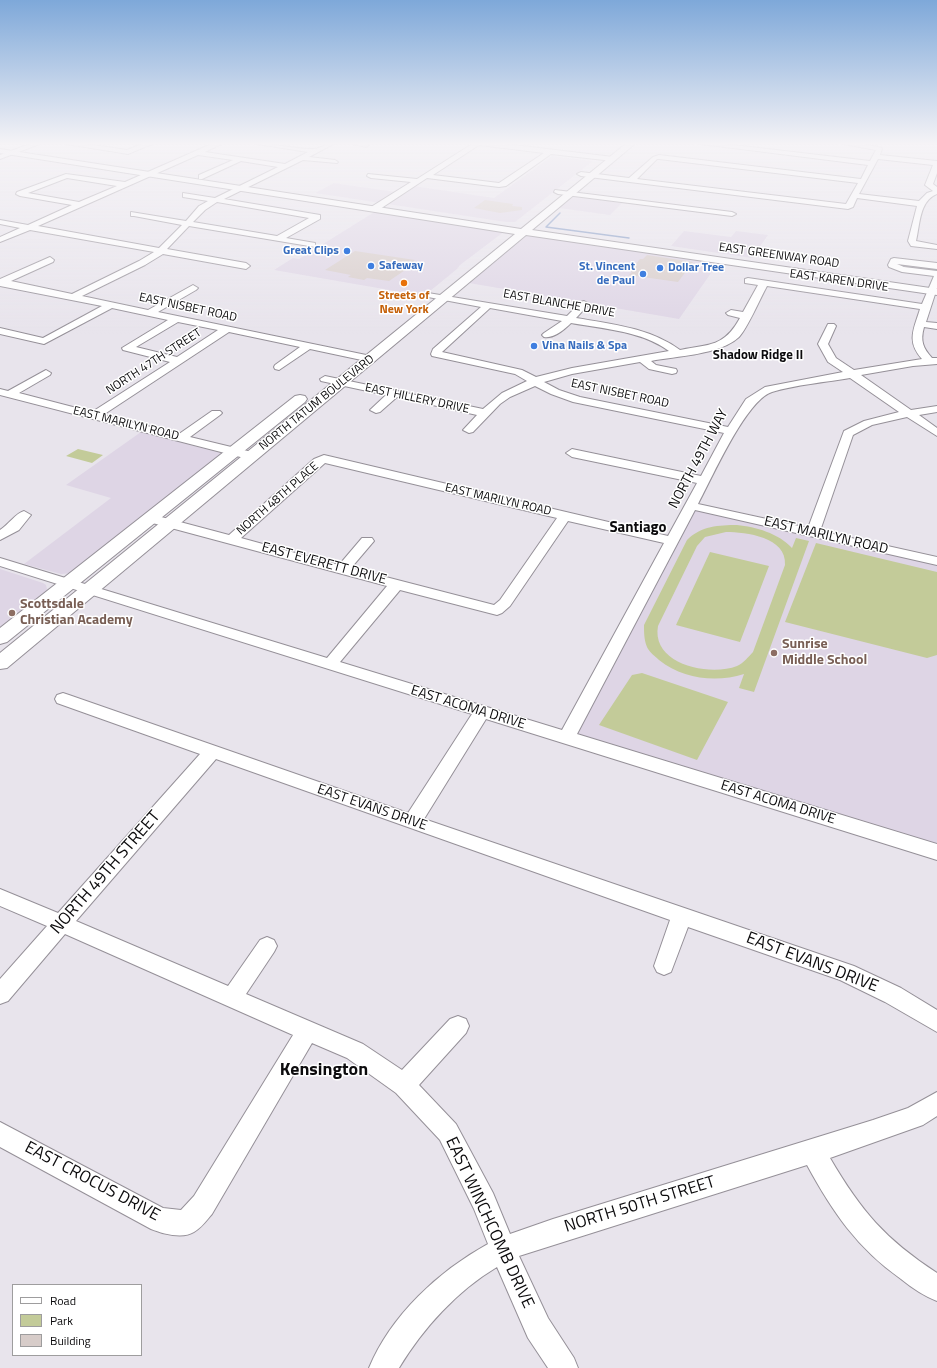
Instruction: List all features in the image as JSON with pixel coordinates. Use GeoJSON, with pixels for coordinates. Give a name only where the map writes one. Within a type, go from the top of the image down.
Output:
{"type":"FeatureCollection","features":[{"type":"Feature","properties":{"kind":"main road","name":"EAST GREENWAY ROAD"},"geometry":{"type":"LineString","coordinates":[[370,206],[521,229],[935,287]]}},
{"type":"Feature","properties":{"kind":"main road","name":"NORTH TATUM BOULEVARD"},"geometry":{"type":"LineString","coordinates":[[0,663],[446,298],[492,259],[544,206]]}},
{"type":"Feature","properties":{"kind":"main road","name":"NORTH TATUM BOULEVARD"},"geometry":{"type":"LineString","coordinates":[[0,638],[501,239],[521,229],[554,206]]}},
{"type":"Feature","properties":{"kind":"main road"},"geometry":{"type":"LineString","coordinates":[[465,268],[475,267],[492,259],[488,255],[498,246],[501,239]]}},
{"type":"Feature","properties":{"kind":"main road"},"geometry":{"type":"LineString","coordinates":[[446,298],[447,292],[469,273],[469,270],[465,268]]}},
{"type":"Feature","properties":{"kind":"main road"},"geometry":{"type":"LineString","coordinates":[[393,340],[408,319],[403,316]]}},
{"type":"Feature","properties":{"kind":"street"},"geometry":{"type":"LineString","coordinates":[[0,240],[80,206]]}},
{"type":"Feature","properties":{"kind":"street"},"geometry":{"type":"LineString","coordinates":[[73,297],[161,251],[202,208],[206,206]]}},
{"type":"Feature","properties":{"kind":"street"},"geometry":{"type":"LineString","coordinates":[[251,206],[317,217],[278,239]]}},
{"type":"Feature","properties":{"kind":"street"},"geometry":{"type":"LineString","coordinates":[[666,206],[732,214]]}},
{"type":"Feature","properties":{"kind":"street"},"geometry":{"type":"LineString","coordinates":[[838,206],[849,206]]}},
{"type":"Feature","properties":{"kind":"street"},"geometry":{"type":"LineString","coordinates":[[921,206],[916,218],[916,230],[912,241],[914,244],[937,247]]}},
{"type":"Feature","properties":{"kind":"street"},"geometry":{"type":"LineString","coordinates":[[134,214],[312,245]]}},
{"type":"Feature","properties":{"kind":"street"},"geometry":{"type":"LineString","coordinates":[[0,222],[246,266]]}},
{"type":"Feature","properties":{"kind":"street"},"geometry":{"type":"LineString","coordinates":[[1,282],[50,260]]}},
{"type":"Feature","properties":{"kind":"street"},"geometry":{"type":"LineString","coordinates":[[937,266],[900,261],[894,261],[892,265],[902,269],[937,274]]}},
{"type":"Feature","properties":{"kind":"street","name":"EAST KAREN DRIVE"},"geometry":{"type":"LineString","coordinates":[[748,281],[926,307]]}},
{"type":"Feature","properties":{"kind":"street","name":"EAST NISBET ROAD"},"geometry":{"type":"LineString","coordinates":[[1,282],[371,359]]}},
{"type":"Feature","properties":{"kind":"street"},"geometry":{"type":"LineString","coordinates":[[469,430],[485,413],[506,395],[535,381],[572,371],[729,345],[747,316],[764,283]]}},
{"type":"Feature","properties":{"kind":"street"},"geometry":{"type":"LineString","coordinates":[[933,361],[917,346],[916,339],[926,307],[935,287]]}},
{"type":"Feature","properties":{"kind":"street"},"geometry":{"type":"LineString","coordinates":[[149,313],[193,288]]}},
{"type":"Feature","properties":{"kind":"street","name":"EAST BLANCHE DRIVE"},"geometry":{"type":"LineString","coordinates":[[431,295],[640,333],[663,342],[678,353]]}},
{"type":"Feature","properties":{"kind":"street"},"geometry":{"type":"LineString","coordinates":[[547,335],[554,332],[584,304]]}},
{"type":"Feature","properties":{"kind":"street"},"geometry":{"type":"LineString","coordinates":[[0,331],[44,341],[111,305]]}},
{"type":"Feature","properties":{"kind":"street","name":"EAST NISBET ROAD"},"geometry":{"type":"LineString","coordinates":[[488,305],[436,354],[501,367],[518,372],[555,392],[577,400],[732,430]]}},
{"type":"Feature","properties":{"kind":"street"},"geometry":{"type":"LineString","coordinates":[[731,313],[747,316]]}},
{"type":"Feature","properties":{"kind":"street"},"geometry":{"type":"LineString","coordinates":[[176,319],[127,348],[178,361]]}},
{"type":"Feature","properties":{"kind":"street"},"geometry":{"type":"LineString","coordinates":[[921,324],[937,326]]}},
{"type":"Feature","properties":{"kind":"street"},"geometry":{"type":"LineString","coordinates":[[831,326],[823,344],[832,360],[937,433]]}},
{"type":"Feature","properties":{"kind":"street","name":"NORTH 47TH STREET"},"geometry":{"type":"LineString","coordinates":[[94,416],[227,330]]}},
{"type":"Feature","properties":{"kind":"street"},"geometry":{"type":"LineString","coordinates":[[279,367],[308,346]]}},
{"type":"Feature","properties":{"kind":"street"},"geometry":{"type":"LineString","coordinates":[[642,359],[653,367],[672,371]]}},
{"type":"Feature","properties":{"kind":"street","name":"NORTH 49TH WAY"},"geometry":{"type":"LineString","coordinates":[[566,738],[745,406],[757,394],[769,389],[933,361]]}},
{"type":"Feature","properties":{"kind":"street"},"geometry":{"type":"LineString","coordinates":[[5,393],[46,373]]}},
{"type":"Feature","properties":{"kind":"street","name":"EAST HILLERY DRIVE"},"geometry":{"type":"LineString","coordinates":[[325,379],[485,413]]}},
{"type":"Feature","properties":{"kind":"street","name":"EAST MARILYN ROAD"},"geometry":{"type":"LineString","coordinates":[[5,393],[252,456]]}},
{"type":"Feature","properties":{"kind":"street"},"geometry":{"type":"LineString","coordinates":[[376,410],[394,394]]}},
{"type":"Feature","properties":{"kind":"street"},"geometry":{"type":"LineString","coordinates":[[813,533],[848,433],[860,425],[937,409]]}},
{"type":"Feature","properties":{"kind":"street"},"geometry":{"type":"LineString","coordinates":[[181,438],[216,413]]}},
{"type":"Feature","properties":{"kind":"street"},"geometry":{"type":"LineString","coordinates":[[572,453],[705,481]]}},
{"type":"Feature","properties":{"kind":"street","name":"EAST MARILYN ROAD"},"geometry":{"type":"LineString","coordinates":[[324,459],[672,541]]}},
{"type":"Feature","properties":{"kind":"street","name":"NORTH 48TH PLACE"},"geometry":{"type":"LineString","coordinates":[[232,539],[318,462],[324,459]]}},
{"type":"Feature","properties":{"kind":"street","name":"EAST MARILYN ROAD"},"geometry":{"type":"LineString","coordinates":[[692,506],[937,561]]}},
{"type":"Feature","properties":{"kind":"street"},"geometry":{"type":"LineString","coordinates":[[0,536],[14,527],[24,515]]}},
{"type":"Feature","properties":{"kind":"street","name":"EAST EVERETT DRIVE"},"geometry":{"type":"LineString","coordinates":[[150,518],[480,607],[497,610],[505,603],[565,516]]}},
{"type":"Feature","properties":{"kind":"street"},"geometry":{"type":"LineString","coordinates":[[342,570],[367,541]]}},
{"type":"Feature","properties":{"kind":"street","name":"EAST ACOMA DRIVE"},"geometry":{"type":"LineString","coordinates":[[0,562],[88,591],[937,852]]}},
{"type":"Feature","properties":{"kind":"street"},"geometry":{"type":"LineString","coordinates":[[329,665],[397,584]]}},
{"type":"Feature","properties":{"kind":"street","name":"EAST EVANS DRIVE"},"geometry":{"type":"LineString","coordinates":[[63,699],[847,973],[892,994],[937,1022]]}},
{"type":"Feature","properties":{"kind":"street"},"geometry":{"type":"LineString","coordinates":[[412,822],[482,712]]}},
{"type":"Feature","properties":{"kind":"street","name":"NORTH 49TH STREET"},"geometry":{"type":"LineString","coordinates":[[0,994],[212,752]]}},
{"type":"Feature","properties":{"kind":"street","name":"EAST WINCHCOMB DRIVE"},"geometry":{"type":"LineString","coordinates":[[0,897],[355,1051],[404,1085],[448,1132],[484,1202],[503,1250],[538,1328],[564,1368]]}},
{"type":"Feature","properties":{"kind":"street"},"geometry":{"type":"LineString","coordinates":[[664,966],[681,916]]}},
{"type":"Feature","properties":{"kind":"street"},"geometry":{"type":"LineString","coordinates":[[232,997],[267,946]]}},
{"type":"Feature","properties":{"kind":"street"},"geometry":{"type":"LineString","coordinates":[[404,1085],[458,1026]]}},
{"type":"Feature","properties":{"kind":"street","name":"EAST CROCUS DRIVE"},"geometry":{"type":"LineString","coordinates":[[0,1134],[160,1220],[186,1223],[203,1205],[308,1030]]}},
{"type":"Feature","properties":{"kind":"street","name":"NORTH 50TH STREET"},"geometry":{"type":"LineString","coordinates":[[383,1368],[397,1344],[424,1310],[476,1265],[503,1250],[553,1232],[915,1117],[937,1103]]}},
{"type":"Feature","properties":{"kind":"street"},"geometry":{"type":"LineString","coordinates":[[812,1150],[850,1211],[876,1243],[909,1270],[937,1288]]}},
{"type":"Feature","properties":{"kind":"shaded area"},"geometry":{"type":"Polygon","coordinates":[[[400,206],[536,206],[515,222],[506,222],[400,206]]]}},
{"type":"Feature","properties":{"kind":"shaded area"},"geometry":{"type":"Polygon","coordinates":[[[562,206],[619,206],[610,215],[559,208],[562,206]]]}},
{"type":"Feature","properties":{"kind":"shaded area"},"geometry":{"type":"Polygon","coordinates":[[[376,211],[505,231],[460,265],[424,296],[274,270],[293,258],[299,259],[376,211]]]}},
{"type":"Feature","properties":{"kind":"shaded area"},"geometry":{"type":"Polygon","coordinates":[[[684,231],[731,237],[736,231],[768,235],[752,258],[671,246],[684,231]]]}},
{"type":"Feature","properties":{"kind":"shaded area"},"geometry":{"type":"Polygon","coordinates":[[[528,235],[718,263],[679,319],[469,283],[528,235]]]}},
{"type":"Feature","properties":{"kind":"shaded area"},"geometry":{"type":"Polygon","coordinates":[[[141,432],[221,453],[223,455],[74,573],[61,574],[24,564],[111,498],[66,485],[141,432]]]}},
{"type":"Feature","properties":{"kind":"shaded area","name":"Sunrise Middle School"},"geometry":{"type":"Polygon","coordinates":[[[692,506],[937,561],[937,852],[566,738],[692,506]]]}},
{"type":"Feature","properties":{"kind":"shaded area","name":"Scottsdale Christian Academy"},"geometry":{"type":"Polygon","coordinates":[[[0,569],[43,583],[46,585],[48,594],[0,632],[0,569]]]}},
{"type":"Feature","properties":{"kind":"green space"},"geometry":{"type":"Polygon","coordinates":[[[78,449],[103,455],[92,463],[66,456],[78,449]]]}},
{"type":"Feature","properties":{"kind":"green space"},"geometry":{"type":"Polygon","coordinates":[[[737,525],[759,529],[780,538],[792,548],[796,538],[809,541],[754,692],[739,688],[744,674],[733,677],[711,679],[700,678],[678,671],[668,666],[652,654],[647,647],[645,639],[644,625],[687,540],[692,535],[710,527],[737,525]],[[726,532],[705,537],[697,546],[658,626],[658,639],[663,650],[684,664],[698,668],[712,670],[737,666],[746,660],[753,652],[785,565],[784,556],[779,548],[772,542],[754,535],[726,532]]]}},
{"type":"Feature","properties":{"kind":"green space"},"geometry":{"type":"Polygon","coordinates":[[[816,543],[937,572],[937,655],[927,658],[785,622],[816,543]]]}},
{"type":"Feature","properties":{"kind":"green space"},"geometry":{"type":"Polygon","coordinates":[[[710,552],[769,566],[740,642],[676,625],[710,552]]]}},
{"type":"Feature","properties":{"kind":"green space"},"geometry":{"type":"Polygon","coordinates":[[[642,673],[728,702],[697,760],[599,725],[632,675],[642,673]]]}},
{"type":"Feature","properties":{"kind":"building"},"geometry":{"type":"Polygon","coordinates":[[[477,206],[512,206],[522,207],[522,210],[500,213],[474,208],[477,206]]]}},
{"type":"Feature","properties":{"kind":"building","name":"Safeway"},"geometry":{"type":"Polygon","coordinates":[[[355,251],[415,260],[414,261],[417,262],[389,281],[367,278],[364,280],[348,277],[351,275],[325,270],[355,251]]]}},
{"type":"Feature","properties":{"kind":"building","name":"Dollar Tree"},"geometry":{"type":"Polygon","coordinates":[[[647,255],[693,262],[678,282],[629,275],[632,272],[630,271],[640,259],[643,259],[647,255]]]}},
{"type":"Feature","properties":{"kind":"waterway"},"geometry":{"type":"LineString","coordinates":[[560,213],[546,227],[629,238]]}},
{"type":"Feature","properties":{"kind":"place","name":"Great Clips"},"geometry":{"type":"Point","coordinates":[347,251]}},
{"type":"Feature","properties":{"kind":"place","name":"Safeway"},"geometry":{"type":"Point","coordinates":[371,266]}},
{"type":"Feature","properties":{"kind":"place","name":"Dollar Tree"},"geometry":{"type":"Point","coordinates":[660,268]}},
{"type":"Feature","properties":{"kind":"place","name":"St. Vincent de Paul"},"geometry":{"type":"Point","coordinates":[643,274]}},
{"type":"Feature","properties":{"kind":"place","name":"Streets of New York"},"geometry":{"type":"Point","coordinates":[404,283]}},
{"type":"Feature","properties":{"kind":"place","name":"Vina Nails & Spa"},"geometry":{"type":"Point","coordinates":[534,346]}},
{"type":"Feature","properties":{"kind":"place","name":"Scottsdale Christian Academy"},"geometry":{"type":"Point","coordinates":[12,613]}},
{"type":"Feature","properties":{"kind":"place","name":"Sunrise Middle School"},"geometry":{"type":"Point","coordinates":[774,653]}},
{"type":"Feature","properties":{"kind":"district","name":"Shadow Ridge II"},"geometry":{"type":"Point","coordinates":[758,356]}},
{"type":"Feature","properties":{"kind":"district","name":"Santiago"},"geometry":{"type":"Point","coordinates":[638,528]}},
{"type":"Feature","properties":{"kind":"district","name":"Kensington"},"geometry":{"type":"Point","coordinates":[324,1071]}}]}
